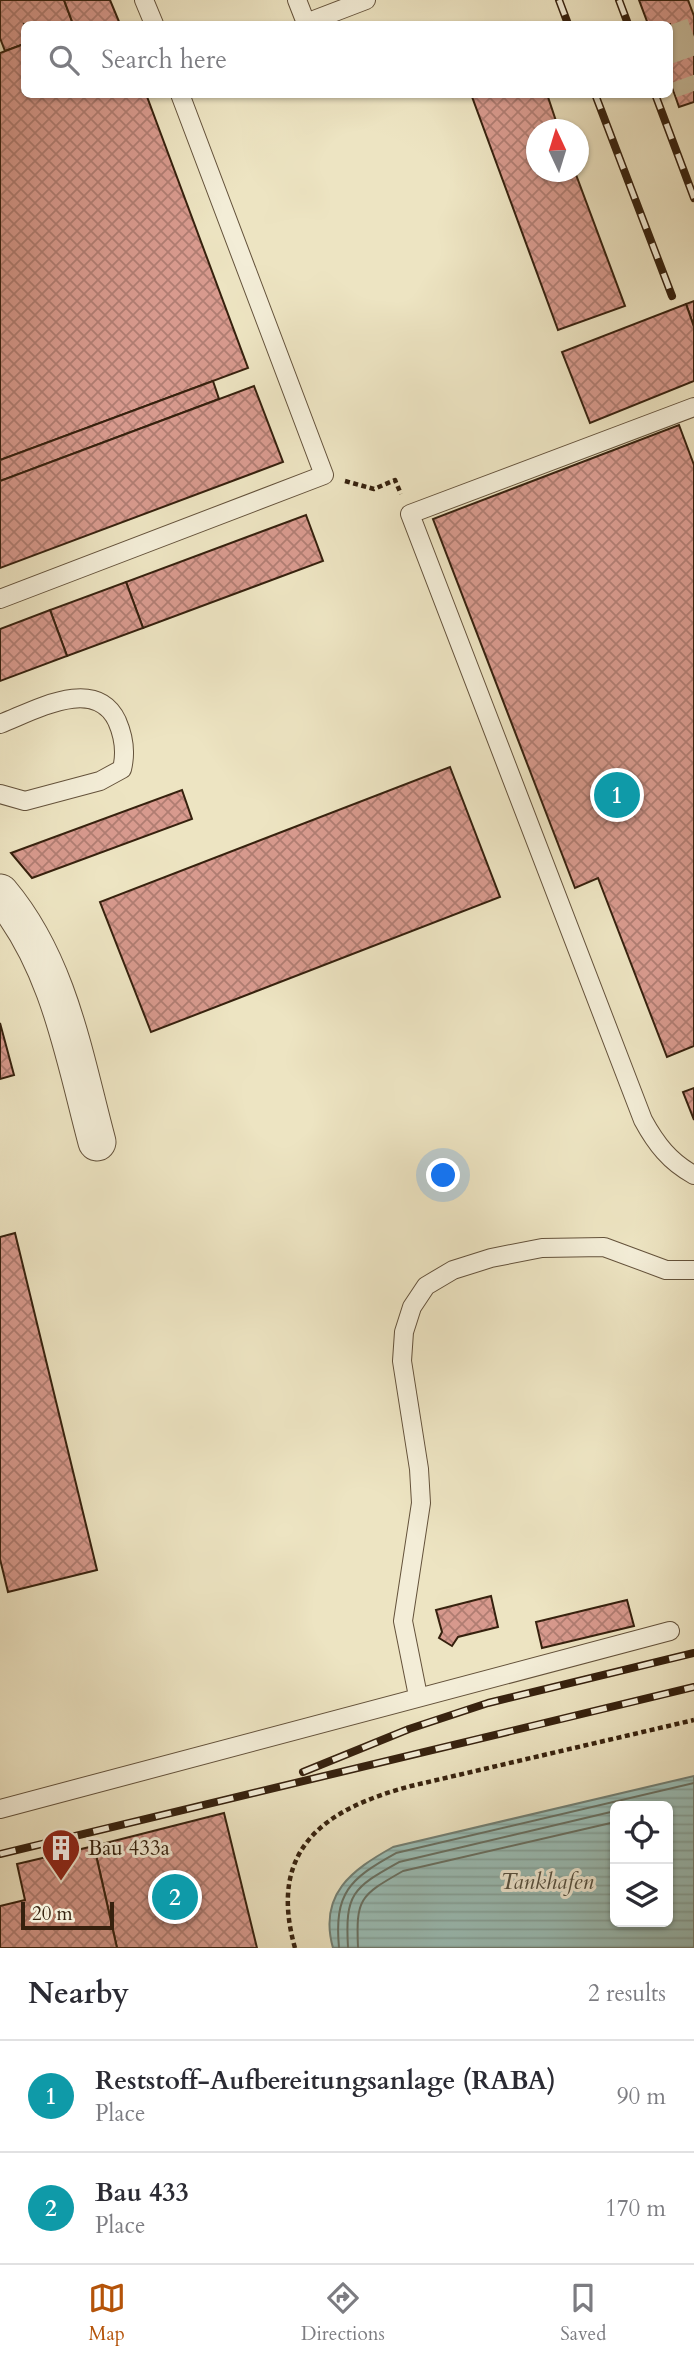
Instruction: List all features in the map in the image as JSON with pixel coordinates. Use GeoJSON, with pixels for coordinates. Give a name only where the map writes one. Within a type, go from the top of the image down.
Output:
{"type":"FeatureCollection","features":[{"type":"Feature","properties":{"kind":"street"},"geometry":{"type":"LineString","coordinates":[[0,893],[33,939],[50,976],[97,1142]]}},
{"type":"Feature","properties":{"kind":"lane"},"geometry":{"type":"LineString","coordinates":[[144,0],[153,21]]}},
{"type":"Feature","properties":{"kind":"lane"},"geometry":{"type":"LineString","coordinates":[[297,0],[305,21]]}},
{"type":"Feature","properties":{"kind":"lane"},"geometry":{"type":"LineString","coordinates":[[311,21],[366,0]]}},
{"type":"Feature","properties":{"kind":"lane"},"geometry":{"type":"LineString","coordinates":[[0,599],[324,475],[182,98]]}},
{"type":"Feature","properties":{"kind":"lane"},"geometry":{"type":"LineString","coordinates":[[694,407],[410,514],[643,1120],[656,1145],[679,1167],[694,1175]]}},
{"type":"Feature","properties":{"kind":"lane"},"geometry":{"type":"LineString","coordinates":[[0,724],[60,701],[82,698],[103,702],[111,710],[120,728],[125,754],[122,769],[100,782],[25,801],[0,794]]}},
{"type":"Feature","properties":{"kind":"lane"},"geometry":{"type":"LineString","coordinates":[[418,1696],[402,1621],[421,1503],[419,1469],[402,1361],[404,1332],[412,1307],[426,1286],[453,1270],[491,1258],[542,1248],[604,1247],[666,1269],[694,1270]]}},
{"type":"Feature","properties":{"kind":"lane"},"geometry":{"type":"LineString","coordinates":[[0,1809],[670,1631]]}},
{"type":"Feature","properties":{"kind":"path"},"geometry":{"type":"LineString","coordinates":[[324,475],[374,489],[395,480],[410,514]]}},
{"type":"Feature","properties":{"kind":"path"},"geometry":{"type":"LineString","coordinates":[[295,1948],[287,1905],[290,1874],[300,1847],[319,1827],[344,1809],[371,1796],[694,1720]]}},
{"type":"Feature","properties":{"kind":"water","name":"Tankhafen"},"geometry":{"type":"Polygon","coordinates":[[[694,1776],[694,1948],[333,1948],[330,1913],[335,1898],[342,1886],[364,1865],[393,1847],[694,1776]]]}},
{"type":"Feature","properties":{"kind":"building"},"geometry":{"type":"Polygon","coordinates":[[[0,0],[64,0],[72,21],[21,21],[21,45],[5,51],[0,38],[0,0]]]}},
{"type":"Feature","properties":{"kind":"building"},"geometry":{"type":"Polygon","coordinates":[[[64,0],[110,0],[119,21],[72,21],[64,0]]]}},
{"type":"Feature","properties":{"kind":"building"},"geometry":{"type":"Polygon","coordinates":[[[639,0],[688,0],[694,16],[694,102],[679,107],[673,90],[673,21],[647,21],[639,0]]]}},
{"type":"Feature","properties":{"kind":"building"},"geometry":{"type":"Polygon","coordinates":[[[21,45],[21,98],[147,98],[248,368],[0,460],[0,53],[21,45]]]}},
{"type":"Feature","properties":{"kind":"building"},"geometry":{"type":"Polygon","coordinates":[[[472,98],[548,98],[555,119],[526,119],[526,182],[579,182],[625,306],[558,330],[472,98]]]}},
{"type":"Feature","properties":{"kind":"building"},"geometry":{"type":"Polygon","coordinates":[[[694,301],[694,327],[686,304],[694,301]]]}},
{"type":"Feature","properties":{"kind":"building"},"geometry":{"type":"Polygon","coordinates":[[[686,304],[694,327],[694,381],[590,423],[562,352],[686,304]]]}},
{"type":"Feature","properties":{"kind":"building"},"geometry":{"type":"Polygon","coordinates":[[[213,381],[219,399],[0,481],[0,460],[213,381]]]}},
{"type":"Feature","properties":{"kind":"building"},"geometry":{"type":"Polygon","coordinates":[[[254,386],[283,462],[0,568],[0,481],[254,386]]]}},
{"type":"Feature","properties":{"kind":"building"},"geometry":{"type":"Polygon","coordinates":[[[679,425],[694,465],[694,1046],[667,1057],[598,878],[575,888],[433,519],[679,425]]]}},
{"type":"Feature","properties":{"kind":"building"},"geometry":{"type":"Polygon","coordinates":[[[306,515],[323,561],[143,628],[126,582],[306,515]]]}},
{"type":"Feature","properties":{"kind":"building"},"geometry":{"type":"Polygon","coordinates":[[[126,582],[143,628],[67,656],[50,610],[126,582]]]}},
{"type":"Feature","properties":{"kind":"building"},"geometry":{"type":"Polygon","coordinates":[[[50,610],[67,656],[0,681],[0,629],[50,610]]]}},
{"type":"Feature","properties":{"kind":"building"},"geometry":{"type":"Polygon","coordinates":[[[450,767],[500,897],[151,1032],[100,902],[450,767]]]}},
{"type":"Feature","properties":{"kind":"building"},"geometry":{"type":"Polygon","coordinates":[[[182,790],[192,819],[32,878],[11,853],[182,790]]]}},
{"type":"Feature","properties":{"kind":"building"},"geometry":{"type":"Polygon","coordinates":[[[0,1023],[14,1075],[0,1079],[0,1023]]]}},
{"type":"Feature","properties":{"kind":"building"},"geometry":{"type":"Polygon","coordinates":[[[694,1088],[694,1120],[683,1092],[694,1088]]]}},
{"type":"Feature","properties":{"kind":"building"},"geometry":{"type":"Polygon","coordinates":[[[15,1233],[97,1570],[8,1592],[0,1559],[0,1237],[15,1233]]]}},
{"type":"Feature","properties":{"kind":"building"},"geometry":{"type":"Polygon","coordinates":[[[491,1596],[498,1627],[458,1637],[452,1646],[439,1638],[442,1632],[436,1610],[491,1596]]]}},
{"type":"Feature","properties":{"kind":"building"},"geometry":{"type":"Polygon","coordinates":[[[627,1600],[634,1626],[542,1648],[536,1622],[627,1600]]]}},
{"type":"Feature","properties":{"kind":"building"},"geometry":{"type":"Polygon","coordinates":[[[224,1813],[257,1948],[117,1948],[94,1846],[224,1813]]]}},
{"type":"Feature","properties":{"kind":"building","name":"Bau 433a"},"geometry":{"type":"Polygon","coordinates":[[[94,1846],[117,1948],[0,1948],[0,1906],[25,1900],[17,1864],[94,1846]]]}},
{"type":"Feature","properties":{"kind":"tunnel"},"geometry":{"type":"LineString","coordinates":[[673,33],[694,91]]}},
{"type":"Feature","properties":{"kind":"railway"},"geometry":{"type":"LineString","coordinates":[[559,0],[567,21]]}},
{"type":"Feature","properties":{"kind":"railway"},"geometry":{"type":"LineString","coordinates":[[619,0],[627,21]]}},
{"type":"Feature","properties":{"kind":"railway"},"geometry":{"type":"LineString","coordinates":[[597,98],[672,296]]}},
{"type":"Feature","properties":{"kind":"railway"},"geometry":{"type":"LineString","coordinates":[[656,98],[694,198]]}},
{"type":"Feature","properties":{"kind":"railway"},"geometry":{"type":"LineString","coordinates":[[303,1772],[409,1729],[488,1703],[694,1653]]}},
{"type":"Feature","properties":{"kind":"railway"},"geometry":{"type":"LineString","coordinates":[[0,1854],[694,1687]]}},
{"type":"Feature","properties":{"kind":"place","name":"Reststoff-Aufbereitungsanlage (RABA)"},"geometry":{"type":"Point","coordinates":[617,795]}},
{"type":"Feature","properties":{"kind":"place","name":"Bau 433a"},"geometry":{"type":"Point","coordinates":[61,1882]}},
{"type":"Feature","properties":{"kind":"place","name":"Bau 433"},"geometry":{"type":"Point","coordinates":[175,1897]}}]}
